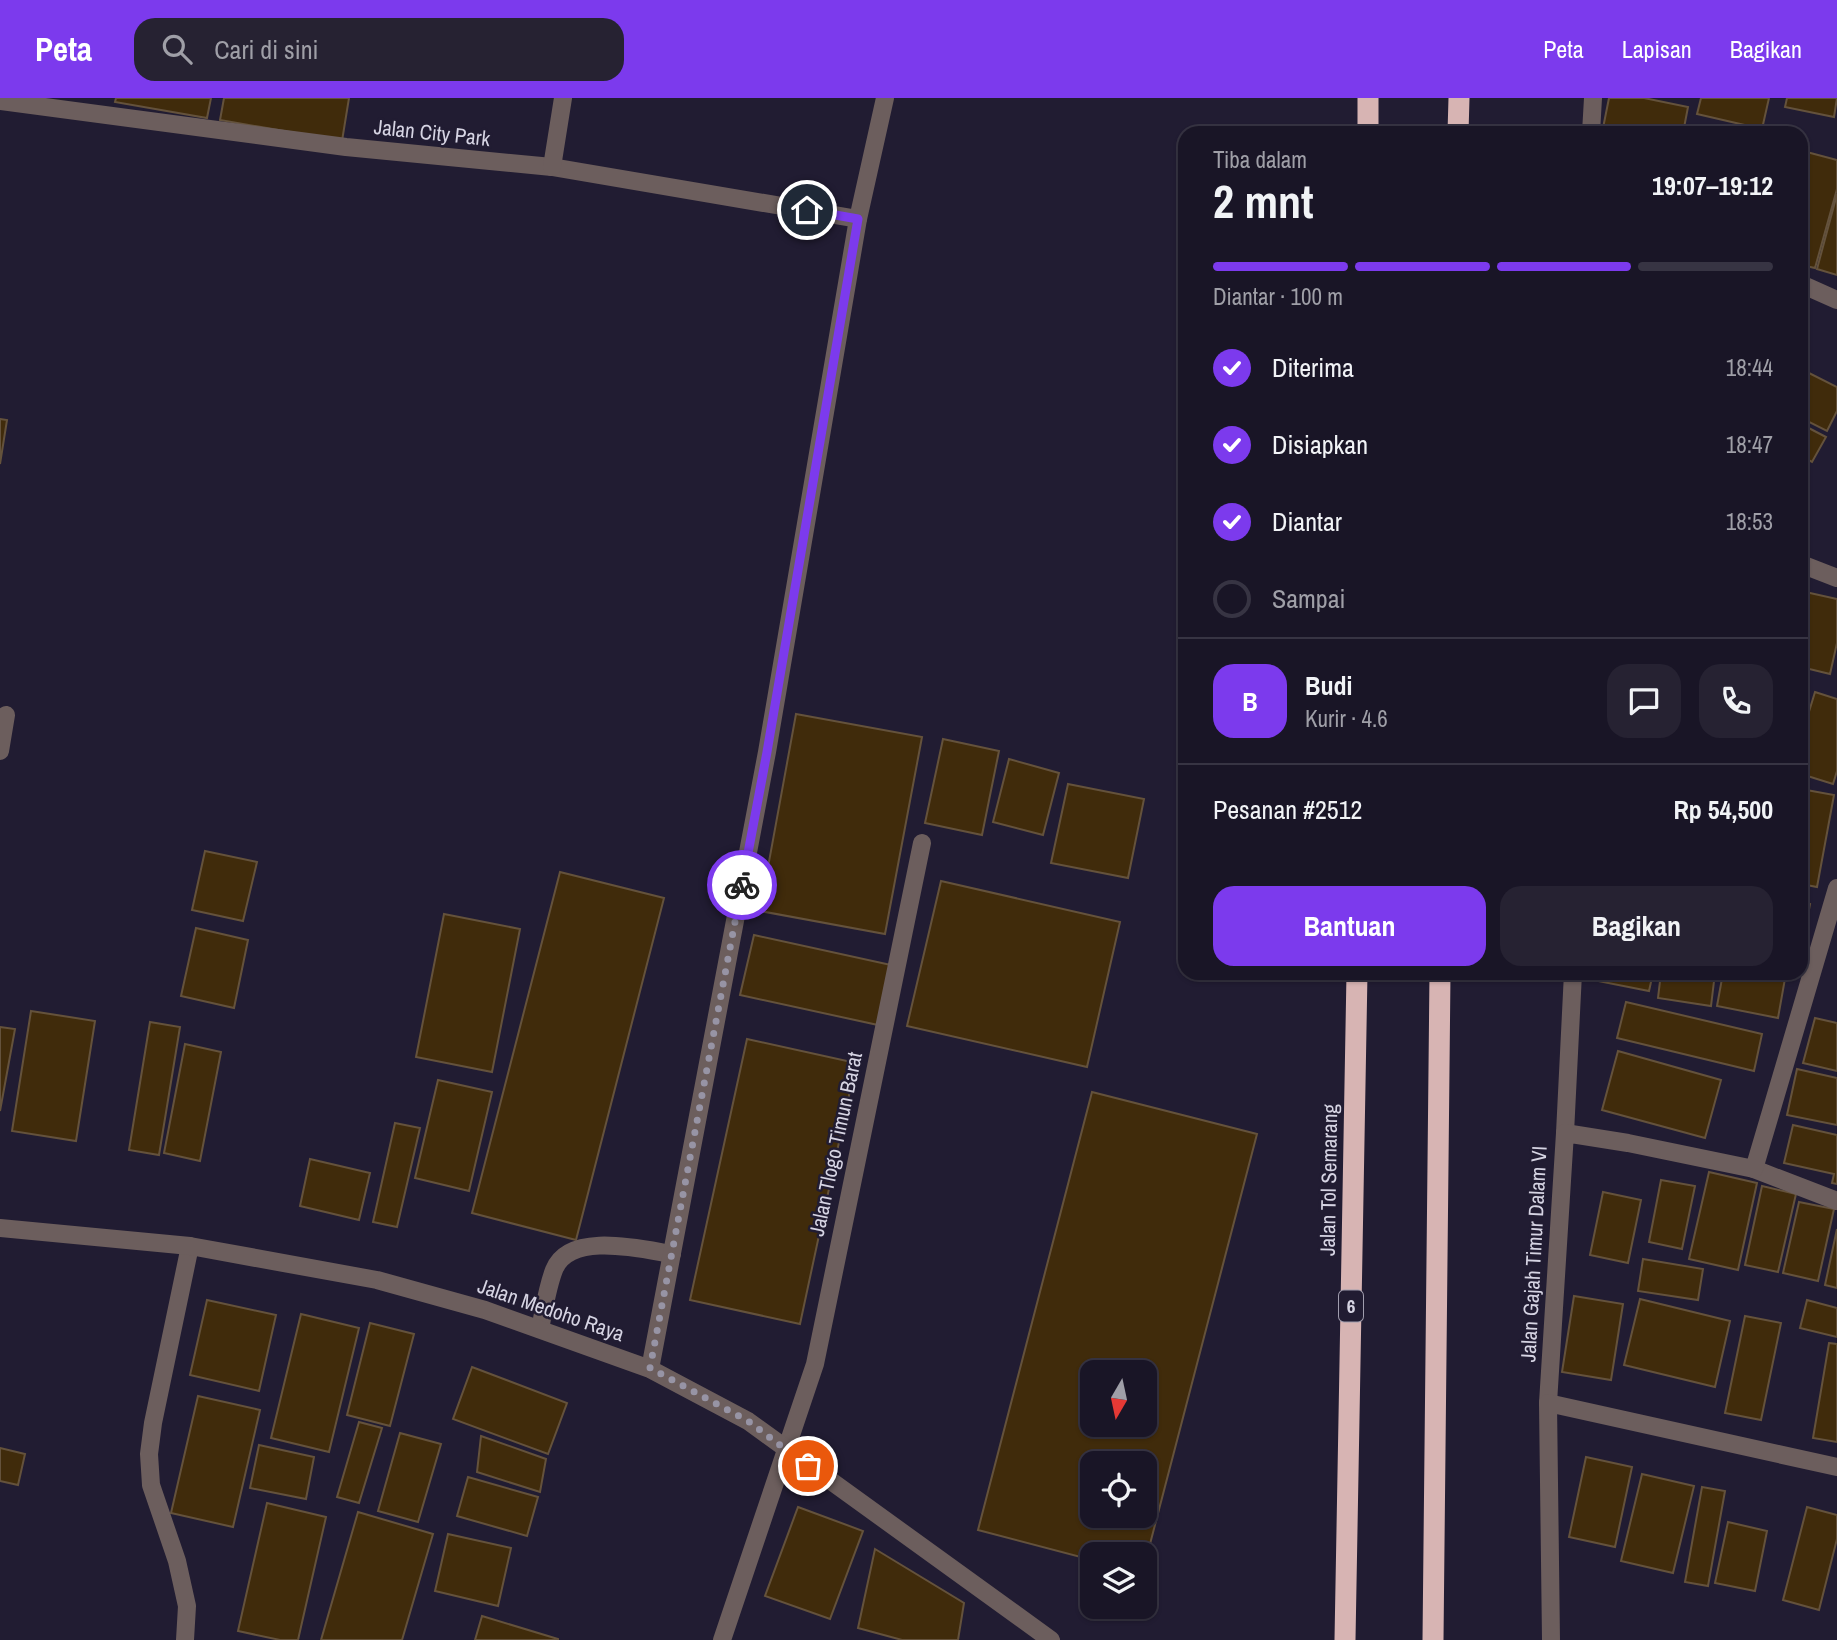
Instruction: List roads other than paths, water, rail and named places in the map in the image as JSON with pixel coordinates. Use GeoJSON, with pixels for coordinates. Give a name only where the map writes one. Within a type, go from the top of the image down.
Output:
{"type":"FeatureCollection","features":[{"type":"Feature","properties":{"kind":"highway"},"geometry":{"type":"LineString","coordinates":[[1367,126],[1368,98]]}},
{"type":"Feature","properties":{"kind":"highway"},"geometry":{"type":"LineString","coordinates":[[1458,126],[1459,98]]}},
{"type":"Feature","properties":{"kind":"highway","name":"Jalan Tol Semarang"},"geometry":{"type":"LineString","coordinates":[[1345,1640],[1357,980]]}},
{"type":"Feature","properties":{"kind":"highway"},"geometry":{"type":"LineString","coordinates":[[1433,1640],[1440,980]]}},
{"type":"Feature","properties":{"kind":"street"},"geometry":{"type":"LineString","coordinates":[[552,167],[563,98]]}},
{"type":"Feature","properties":{"kind":"street"},"geometry":{"type":"LineString","coordinates":[[650,1368],[769,738],[858,219],[885,98]]}},
{"type":"Feature","properties":{"kind":"street"},"geometry":{"type":"LineString","coordinates":[[1591,126],[1593,98]]}},
{"type":"Feature","properties":{"kind":"street","name":"Jalan City Park"},"geometry":{"type":"LineString","coordinates":[[0,101],[346,147],[552,167],[858,219]]}},
{"type":"Feature","properties":{"kind":"street"},"geometry":{"type":"LineString","coordinates":[[1808,287],[1837,300]]}},
{"type":"Feature","properties":{"kind":"street"},"geometry":{"type":"LineString","coordinates":[[1808,567],[1837,578]]}},
{"type":"Feature","properties":{"kind":"street"},"geometry":{"type":"LineString","coordinates":[[0,751],[6,715]]}},
{"type":"Feature","properties":{"kind":"street","name":"Jalan Tlogo Timun Barat"},"geometry":{"type":"LineString","coordinates":[[722,1640],[815,1364],[922,843]]}},
{"type":"Feature","properties":{"kind":"street"},"geometry":{"type":"LineString","coordinates":[[1754,1169],[1837,888]]}},
{"type":"Feature","properties":{"kind":"street"},"geometry":{"type":"LineString","coordinates":[[1565,1133],[1573,980]]}},
{"type":"Feature","properties":{"kind":"street","name":"Jalan Gajah Timur Dalam VI"},"geometry":{"type":"LineString","coordinates":[[1551,1640],[1549,1403],[1565,1133],[1754,1169],[1837,1201]]}},
{"type":"Feature","properties":{"kind":"street","name":"Jalan Medoho Raya"},"geometry":{"type":"LineString","coordinates":[[0,1228],[190,1246],[377,1280],[485,1310],[650,1368],[748,1421],[1051,1640]]}},
{"type":"Feature","properties":{"kind":"street"},"geometry":{"type":"LineString","coordinates":[[540,1329],[555,1267],[571,1251],[617,1245],[672,1254]]}},
{"type":"Feature","properties":{"kind":"street"},"geometry":{"type":"LineString","coordinates":[[185,1640],[187,1606],[177,1561],[151,1485],[149,1454],[190,1246]]}},
{"type":"Feature","properties":{"kind":"street"},"geometry":{"type":"LineString","coordinates":[[1549,1403],[1837,1467]]}}]}
